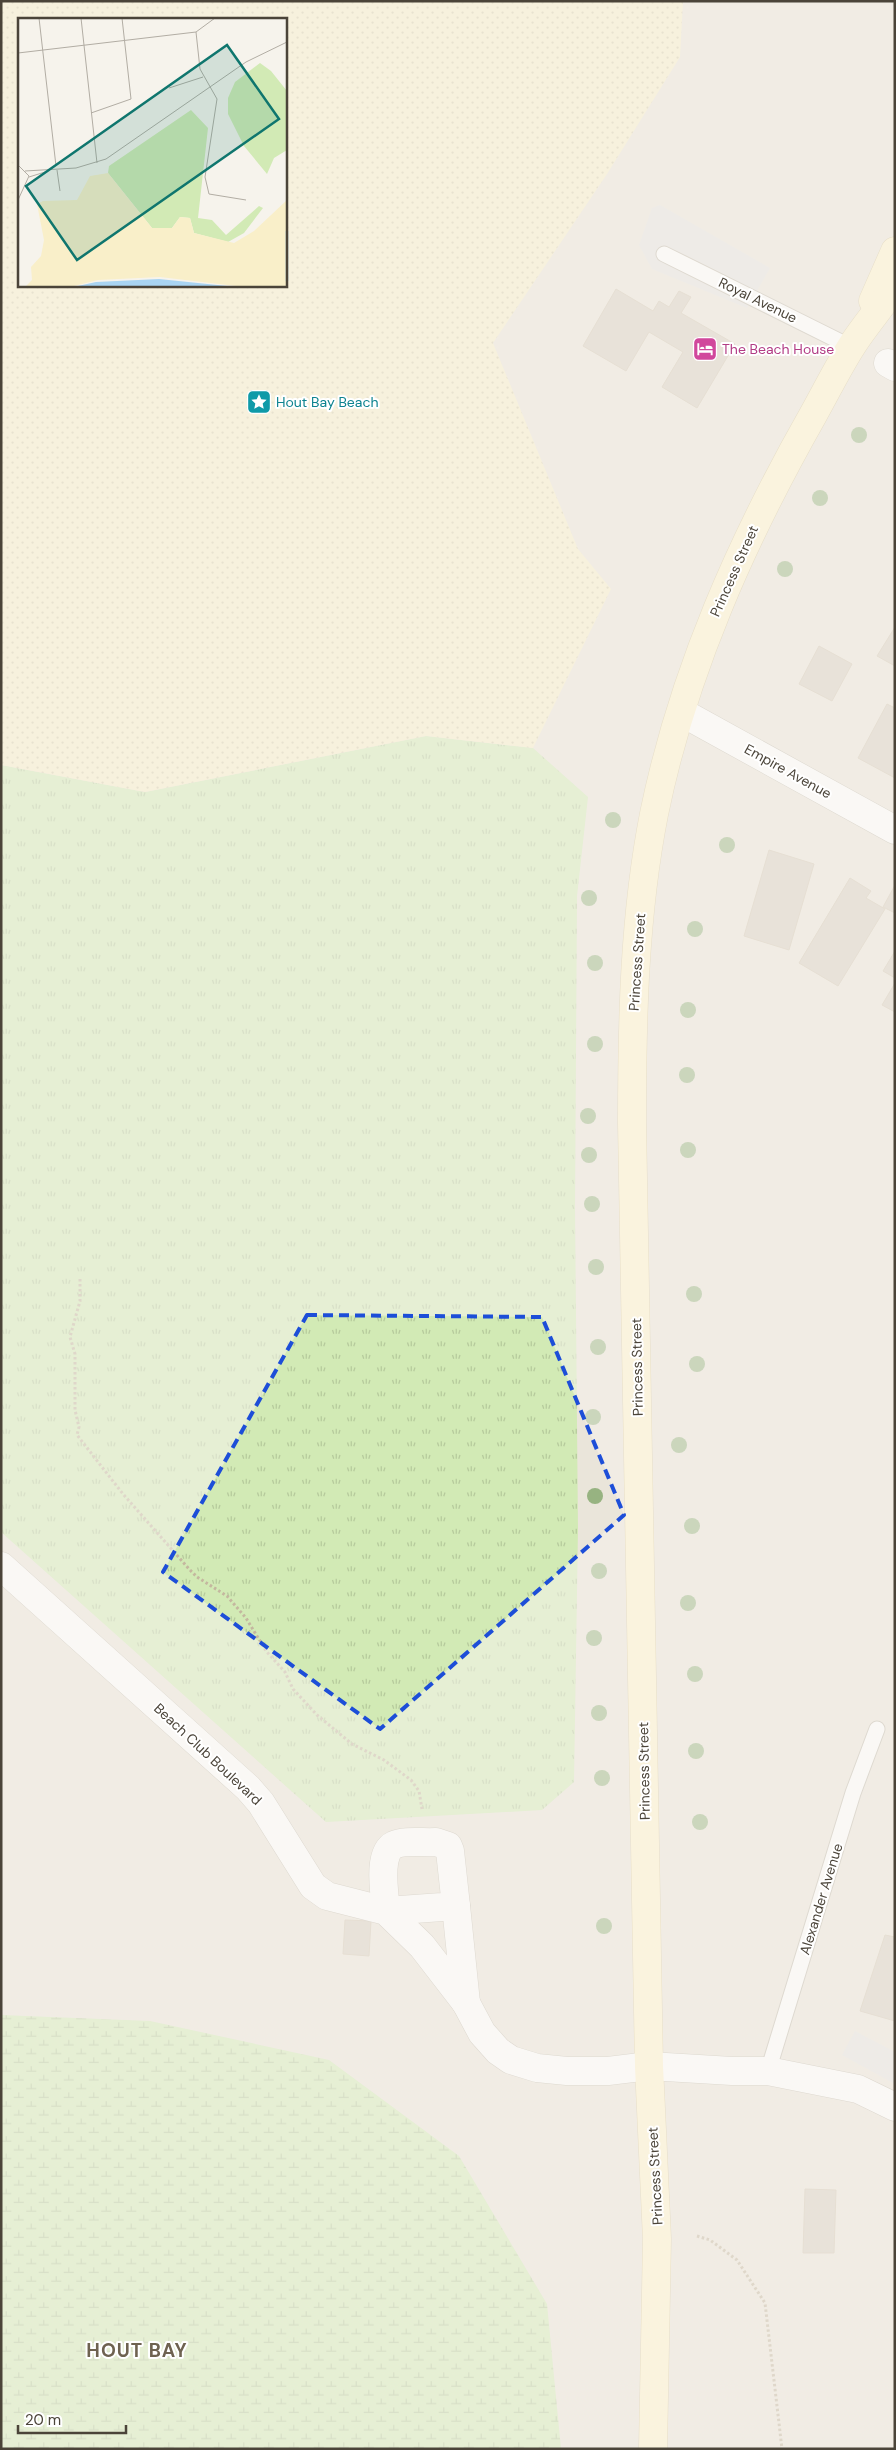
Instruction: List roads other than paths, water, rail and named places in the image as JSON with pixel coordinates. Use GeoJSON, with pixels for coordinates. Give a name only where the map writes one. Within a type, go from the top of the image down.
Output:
{"type":"FeatureCollection","features":[{"type":"Feature","properties":{"kind":"street","name":"Princess Street"},"geometry":{"type":"LineString","coordinates":[[653,2449],[658,2239],[649,2066],[632,1123],[632,1031],[641,901],[653,824],[681,712],[718,604],[760,514],[856,339],[895,251]]}},
{"type":"Feature","properties":{"kind":"street","name":"Princess Street"},"geometry":{"type":"LineString","coordinates":[[856,339],[895,286]]}},
{"type":"Feature","properties":{"kind":"street","name":"Empire Avenue"},"geometry":{"type":"LineString","coordinates":[[681,712],[895,830]]}},
{"type":"Feature","properties":{"kind":"street","name":"Beach Club Boulevard"},"geometry":{"type":"LineString","coordinates":[[1,1566],[248,1788],[261,1802],[313,1886],[320,1892],[356,1905],[386,1911],[456,1906]]}},
{"type":"Feature","properties":{"kind":"street"},"geometry":{"type":"LineString","coordinates":[[466,2003],[448,1846],[436,1842],[395,1844],[389,1849],[384,1862],[386,1911],[422,1946],[466,2003],[482,2033],[498,2051],[511,2060],[537,2068],[567,2071],[608,2072],[649,2066],[713,2071],[768,2071],[858,2089],[895,2106]]}},
{"type":"Feature","properties":{"kind":"lane","name":"Royal Avenue"},"geometry":{"type":"LineString","coordinates":[[664,254],[856,339]]}},
{"type":"Feature","properties":{"kind":"lane","name":"Alexander Avenue"},"geometry":{"type":"LineString","coordinates":[[768,2071],[853,1793],[876,1729]]}},
{"type":"Feature","properties":{"kind":"place","name":"The Beach House"},"geometry":{"type":"Point","coordinates":[705,349]}},
{"type":"Feature","properties":{"kind":"place","name":"Hout Bay Beach"},"geometry":{"type":"Point","coordinates":[259,402]}},
{"type":"Feature","properties":{"kind":"district","name":"HOUT BAY"},"geometry":{"type":"Point","coordinates":[137,2350]}}]}
